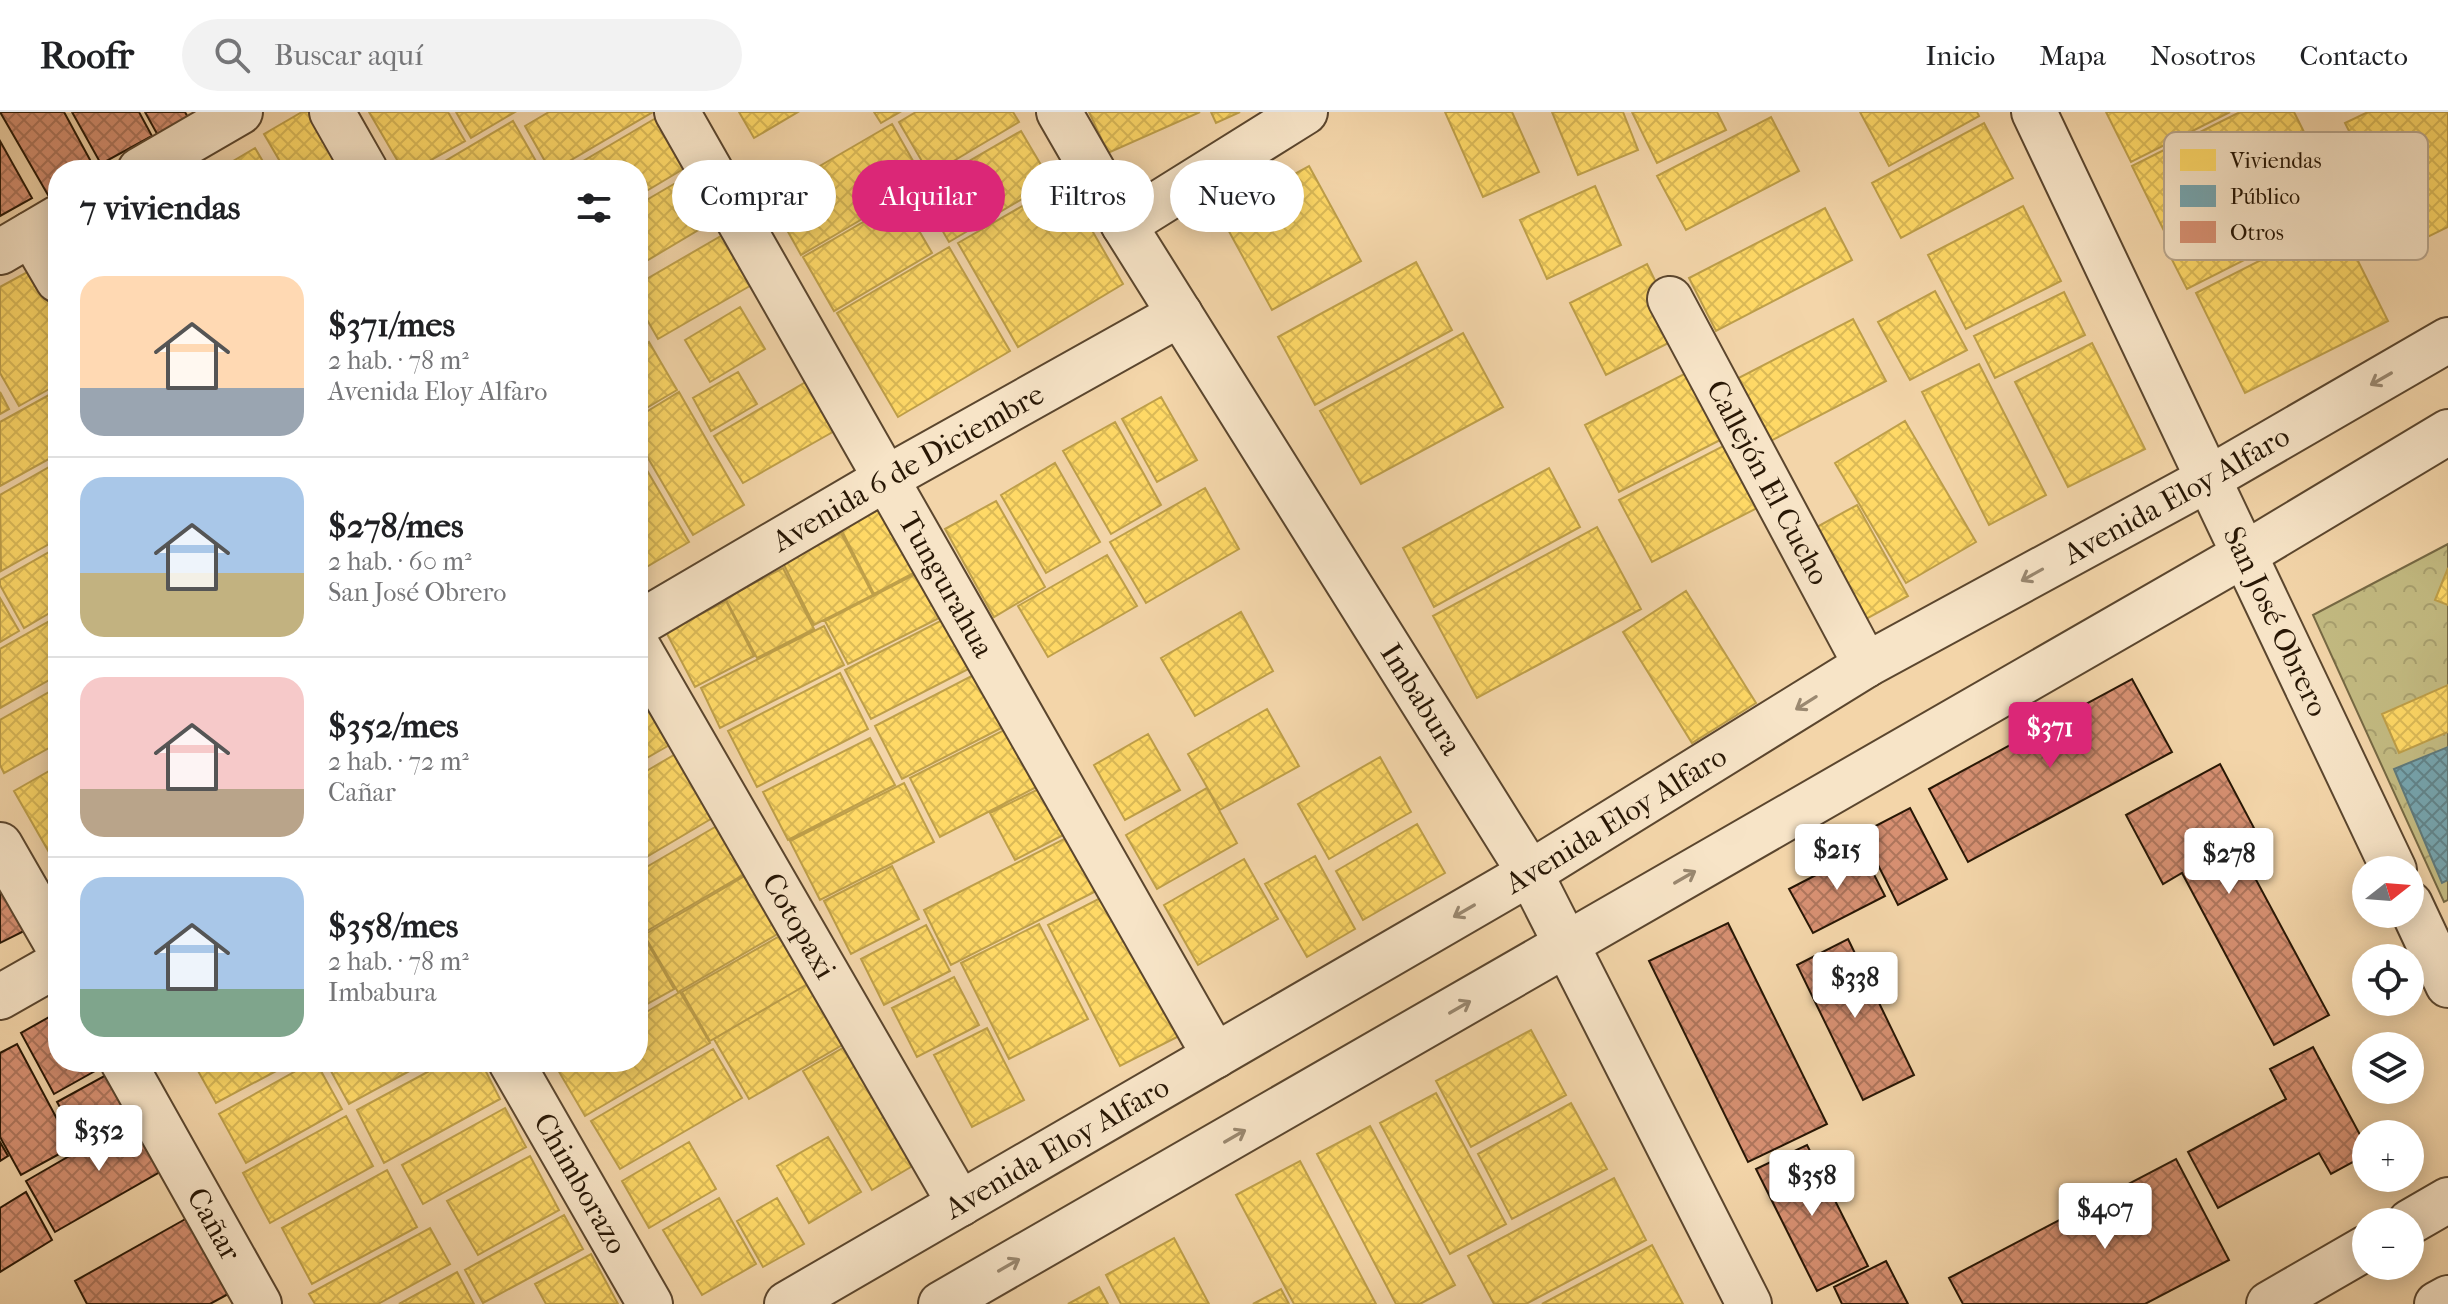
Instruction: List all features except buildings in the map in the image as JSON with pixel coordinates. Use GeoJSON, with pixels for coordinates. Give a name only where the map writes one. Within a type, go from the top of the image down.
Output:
{"type":"FeatureCollection","features":[{"type":"Feature","properties":{"kind":"street"},"geometry":{"type":"LineString","coordinates":[[157,160],[240,112]]}},
{"type":"Feature","properties":{"kind":"street"},"geometry":{"type":"LineString","coordinates":[[332,112],[359,160]]}},
{"type":"Feature","properties":{"kind":"street","name":"Tungurahua"},"geometry":{"type":"LineString","coordinates":[[677,112],[1215,1056]]}},
{"type":"Feature","properties":{"kind":"street","name":"Imbabura"},"geometry":{"type":"LineString","coordinates":[[1059,112],[1087,160]]}},
{"type":"Feature","properties":{"kind":"street"},"geometry":{"type":"LineString","coordinates":[[1154,206],[1305,112]]}},
{"type":"Feature","properties":{"kind":"street","name":"San José Obrero"},"geometry":{"type":"LineString","coordinates":[[2034,112],[2387,856]]}},
{"type":"Feature","properties":{"kind":"street","name":"Imbabura"},"geometry":{"type":"LineString","coordinates":[[1128,232],[1530,873],[1749,1304]]}},
{"type":"Feature","properties":{"kind":"street"},"geometry":{"type":"LineString","coordinates":[[30,234],[48,264]]}},
{"type":"Feature","properties":{"kind":"street","name":"Callejón El Cucho"},"geometry":{"type":"LineString","coordinates":[[1670,299],[1866,665]]}},
{"type":"Feature","properties":{"kind":"street","name":"Avenida 6 de Diciembre"},"geometry":{"type":"LineString","coordinates":[[648,618],[887,478],[1180,314]]}},
{"type":"Feature","properties":{"kind":"street","name":"Avenida Eloy Alfaro"},"geometry":{"type":"LineString","coordinates":[[787,1304],[839,1291],[960,1204],[1530,873],[1866,665],[2208,479],[2448,340]]}},
{"type":"Feature","properties":{"kind":"street"},"geometry":{"type":"LineString","coordinates":[[941,1304],[2245,554],[2448,432]]}},
{"type":"Feature","properties":{"kind":"street","name":"Cotopaxi"},"geometry":{"type":"LineString","coordinates":[[648,664],[960,1204]]}},
{"type":"Feature","properties":{"kind":"street"},"geometry":{"type":"LineString","coordinates":[[0,845],[48,929]]}},
{"type":"Feature","properties":{"kind":"street"},"geometry":{"type":"LineString","coordinates":[[2421,928],[2448,985]]}},
{"type":"Feature","properties":{"kind":"street"},"geometry":{"type":"LineString","coordinates":[[0,997],[48,970]]}},
{"type":"Feature","properties":{"kind":"street","name":"Cañar"},"geometry":{"type":"LineString","coordinates":[[129,1072],[259,1304]]}},
{"type":"Feature","properties":{"kind":"street","name":"Chimborazo"},"geometry":{"type":"LineString","coordinates":[[517,1072],[650,1304]]}},
{"type":"Feature","properties":{"kind":"street"},"geometry":{"type":"LineString","coordinates":[[2424,1214],[2448,1200]]}},
{"type":"Feature","properties":{"kind":"street"},"geometry":{"type":"LineString","coordinates":[[2269,1304],[2352,1256]]}},
{"type":"Feature","properties":{"kind":"street"},"geometry":{"type":"LineString","coordinates":[[2437,1304],[2448,1298]]}},
{"type":"Feature","properties":{"kind":"green space"},"geometry":{"type":"Polygon","coordinates":[[[2448,544],[2448,900],[2444,902],[2424,856],[2313,615],[2448,544]]]}}]}
